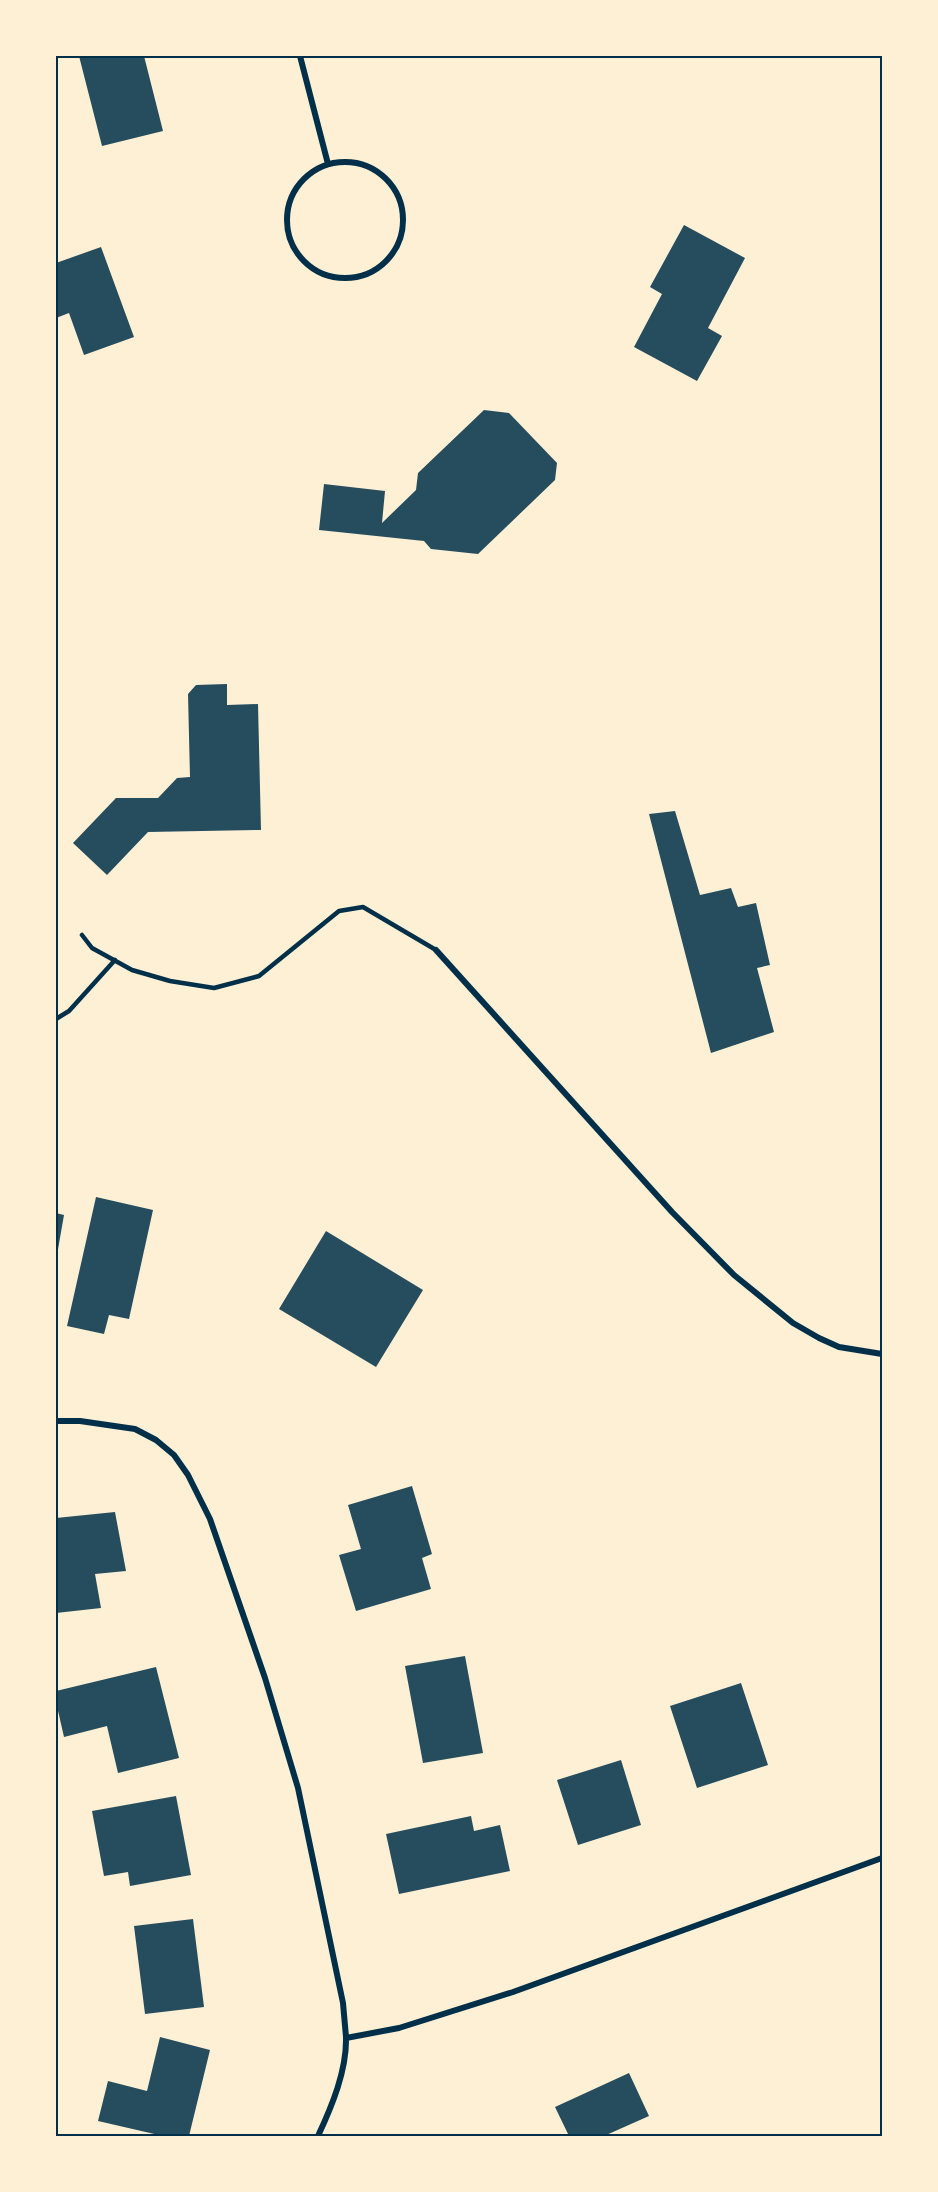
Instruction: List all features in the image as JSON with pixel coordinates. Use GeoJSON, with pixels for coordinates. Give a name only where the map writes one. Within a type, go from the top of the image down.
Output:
{"type":"FeatureCollection","features":[{"type":"Feature","properties":{"kind":"street"},"geometry":{"type":"LineString","coordinates":[[300,56],[328,164]]}},
{"type":"Feature","properties":{"kind":"street"},"geometry":{"type":"LineString","coordinates":[[351,161],[373,168],[391,183],[402,203],[404,226],[398,248],[383,265],[363,276],[340,278],[318,272],[300,257],[289,237],[287,214],[294,192],[308,174],[328,164],[351,161]]}},
{"type":"Feature","properties":{"kind":"street"},"geometry":{"type":"LineString","coordinates":[[436,950],[672,1212],[734,1275],[793,1323],[819,1338],[839,1347],[882,1354]]}},
{"type":"Feature","properties":{"kind":"street"},"geometry":{"type":"LineString","coordinates":[[56,1421],[135,1429],[156,1440],[174,1455],[188,1475],[210,1519],[265,1677],[298,1788],[343,2003],[346,2038],[344,2060],[336,2090],[318,2136]]}},
{"type":"Feature","properties":{"kind":"street"},"geometry":{"type":"LineString","coordinates":[[346,2038],[399,2028],[513,1992],[882,1858]]}},
{"type":"Feature","properties":{"kind":"lane"},"geometry":{"type":"LineString","coordinates":[[82,935],[92,948],[132,970],[170,981],[214,988],[259,976],[339,910],[363,907],[436,950]]}},
{"type":"Feature","properties":{"kind":"lane"},"geometry":{"type":"LineString","coordinates":[[56,1019],[69,1011],[115,960]]}},
{"type":"Feature","properties":{"kind":"building"},"geometry":{"type":"Polygon","coordinates":[[[79,56],[144,56],[163,131],[102,146],[79,56]]]}},
{"type":"Feature","properties":{"kind":"building"},"geometry":{"type":"Polygon","coordinates":[[[684,225],[745,258],[708,328],[722,336],[697,381],[634,347],[662,294],[650,287],[684,225]]]}},
{"type":"Feature","properties":{"kind":"building"},"geometry":{"type":"Polygon","coordinates":[[[101,247],[134,337],[84,355],[69,313],[56,318],[56,263],[101,247]]]}},
{"type":"Feature","properties":{"kind":"building"},"geometry":{"type":"Polygon","coordinates":[[[484,410],[509,413],[557,463],[555,480],[478,554],[431,549],[424,541],[319,530],[324,484],[385,491],[382,523],[416,490],[418,473],[484,410]]]}},
{"type":"Feature","properties":{"kind":"building"},"geometry":{"type":"Polygon","coordinates":[[[227,684],[227,705],[258,704],[261,830],[148,832],[107,875],[73,843],[116,798],[158,798],[177,778],[190,777],[188,694],[196,685],[227,684]]]}},
{"type":"Feature","properties":{"kind":"building"},"geometry":{"type":"Polygon","coordinates":[[[675,811],[700,895],[731,888],[738,907],[756,903],[770,965],[757,968],[774,1032],[711,1053],[649,814],[675,811]]]}},
{"type":"Feature","properties":{"kind":"building"},"geometry":{"type":"Polygon","coordinates":[[[96,1197],[153,1210],[129,1319],[109,1315],[104,1334],[67,1326],[96,1197]]]}},
{"type":"Feature","properties":{"kind":"building"},"geometry":{"type":"Polygon","coordinates":[[[56,1213],[64,1215],[57,1255],[56,1255],[56,1213]]]}},
{"type":"Feature","properties":{"kind":"building"},"geometry":{"type":"Polygon","coordinates":[[[326,1231],[423,1290],[376,1367],[279,1309],[326,1231]]]}},
{"type":"Feature","properties":{"kind":"building"},"geometry":{"type":"Polygon","coordinates":[[[412,1486],[432,1554],[422,1558],[431,1589],[356,1611],[339,1555],[361,1549],[348,1505],[412,1486]]]}},
{"type":"Feature","properties":{"kind":"building"},"geometry":{"type":"Polygon","coordinates":[[[115,1512],[126,1571],[95,1574],[101,1608],[56,1613],[56,1518],[115,1512]]]}},
{"type":"Feature","properties":{"kind":"building"},"geometry":{"type":"Polygon","coordinates":[[[465,1656],[483,1753],[423,1763],[405,1666],[465,1656]]]}},
{"type":"Feature","properties":{"kind":"building"},"geometry":{"type":"Polygon","coordinates":[[[156,1667],[179,1758],[118,1773],[107,1726],[64,1737],[56,1702],[56,1691],[156,1667]]]}},
{"type":"Feature","properties":{"kind":"building"},"geometry":{"type":"Polygon","coordinates":[[[741,1683],[768,1765],[697,1788],[670,1706],[741,1683]]]}},
{"type":"Feature","properties":{"kind":"building"},"geometry":{"type":"Polygon","coordinates":[[[621,1760],[641,1825],[578,1845],[557,1780],[621,1760]]]}},
{"type":"Feature","properties":{"kind":"building"},"geometry":{"type":"Polygon","coordinates":[[[176,1796],[191,1875],[130,1886],[128,1872],[104,1876],[92,1811],[176,1796]]]}},
{"type":"Feature","properties":{"kind":"building"},"geometry":{"type":"Polygon","coordinates":[[[471,1816],[474,1831],[500,1825],[510,1871],[399,1894],[386,1834],[471,1816]]]}},
{"type":"Feature","properties":{"kind":"building"},"geometry":{"type":"Polygon","coordinates":[[[193,1919],[204,2007],[145,2014],[134,1926],[193,1919]]]}},
{"type":"Feature","properties":{"kind":"building"},"geometry":{"type":"Polygon","coordinates":[[[160,2037],[210,2050],[189,2136],[163,2136],[98,2121],[108,2081],[147,2091],[160,2037]]]}},
{"type":"Feature","properties":{"kind":"building"},"geometry":{"type":"Polygon","coordinates":[[[629,2073],[649,2116],[604,2136],[569,2136],[555,2107],[629,2073]]]}}]}
